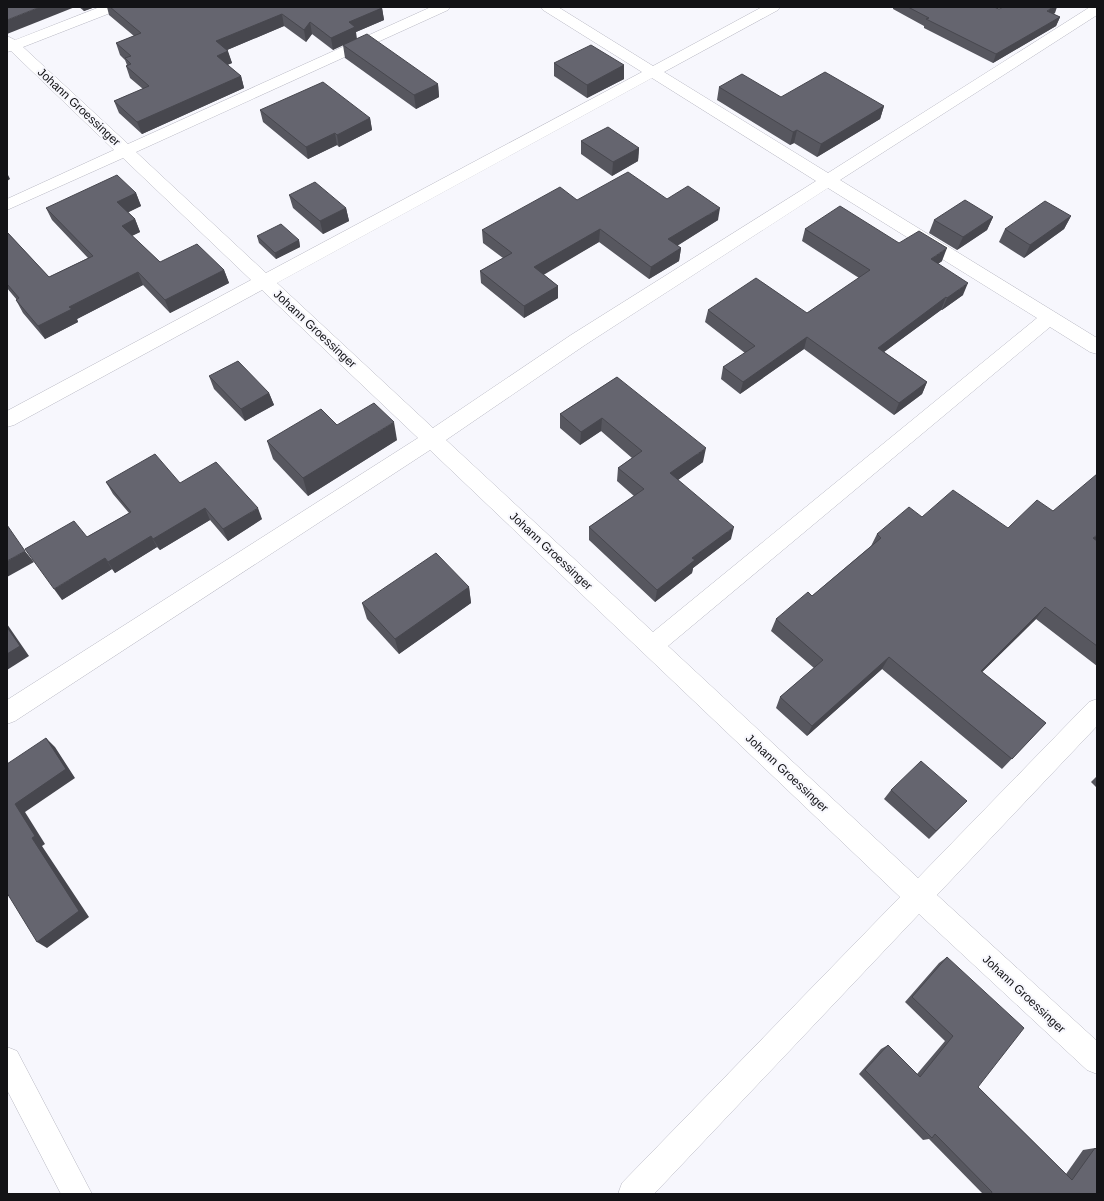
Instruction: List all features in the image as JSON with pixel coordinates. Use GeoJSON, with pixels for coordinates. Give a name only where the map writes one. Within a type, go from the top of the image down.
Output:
{"type":"FeatureCollection","features":[{"type":"Feature","properties":{"kind":"street"},"geometry":{"type":"LineString","coordinates":[[9,45],[113,7]]}},
{"type":"Feature","properties":{"kind":"street"},"geometry":{"type":"LineString","coordinates":[[7,205],[125,150],[443,7]]}},
{"type":"Feature","properties":{"kind":"street"},"geometry":{"type":"LineString","coordinates":[[548,7],[1097,347]]}},
{"type":"Feature","properties":{"kind":"street"},"geometry":{"type":"LineString","coordinates":[[7,420],[772,7]]}},
{"type":"Feature","properties":{"kind":"street"},"geometry":{"type":"LineString","coordinates":[[7,713],[432,439],[578,340],[1097,9]]}},
{"type":"Feature","properties":{"kind":"street","name":"Johann Groessinger"},"geometry":{"type":"LineString","coordinates":[[9,45],[125,150],[918,896],[1097,1060]]}},
{"type":"Feature","properties":{"kind":"street"},"geometry":{"type":"LineString","coordinates":[[652,646],[1049,318]]}},
{"type":"Feature","properties":{"kind":"street"},"geometry":{"type":"LineString","coordinates":[[633,1194],[1097,710]]}},
{"type":"Feature","properties":{"kind":"street"},"geometry":{"type":"LineString","coordinates":[[7,1061],[77,1194]]}},
{"type":"Feature","properties":{"kind":"building"},"geometry":{"type":"Polygon","coordinates":[[[7,7],[40,7],[7,20],[7,7]]]}},
{"type":"Feature","properties":{"kind":"building"},"geometry":{"type":"Polygon","coordinates":[[[110,7],[382,8],[349,22],[355,27],[331,38],[310,22],[304,30],[282,14],[216,41],[228,51],[217,56],[241,76],[137,122],[114,101],[149,86],[126,66],[131,64],[125,58],[131,56],[116,43],[141,33],[110,7]]]}},
{"type":"Feature","properties":{"kind":"building"},"geometry":{"type":"Polygon","coordinates":[[[908,7],[994,7],[999,9],[1003,7],[1053,7],[1047,11],[1060,17],[996,54],[926,19],[929,18],[908,7]]]}},
{"type":"Feature","properties":{"kind":"building"},"geometry":{"type":"Polygon","coordinates":[[[367,34],[438,84],[414,95],[343,45],[367,34]]]}},
{"type":"Feature","properties":{"kind":"building"},"geometry":{"type":"Polygon","coordinates":[[[591,45],[624,65],[587,85],[554,63],[591,45]]]}},
{"type":"Feature","properties":{"kind":"building"},"geometry":{"type":"Polygon","coordinates":[[[825,72],[884,106],[821,144],[797,130],[793,132],[719,87],[742,74],[781,97],[825,72]]]}},
{"type":"Feature","properties":{"kind":"building"},"geometry":{"type":"Polygon","coordinates":[[[323,82],[370,118],[337,135],[335,133],[306,147],[260,110],[323,82]]]}},
{"type":"Feature","properties":{"kind":"building"},"geometry":{"type":"Polygon","coordinates":[[[608,127],[639,148],[613,162],[581,141],[608,127]]]}},
{"type":"Feature","properties":{"kind":"building"},"geometry":{"type":"Polygon","coordinates":[[[628,172],[667,199],[688,186],[720,208],[668,239],[681,248],[651,267],[600,229],[534,267],[558,286],[524,306],[480,271],[512,253],[482,230],[560,187],[577,200],[628,172]]]}},
{"type":"Feature","properties":{"kind":"building"},"geometry":{"type":"Polygon","coordinates":[[[117,175],[136,193],[117,202],[135,219],[122,226],[160,262],[197,244],[224,270],[165,300],[138,272],[69,307],[72,309],[38,326],[16,300],[19,298],[7,284],[7,232],[49,277],[93,256],[46,208],[117,175]]]}},
{"type":"Feature","properties":{"kind":"building"},"geometry":{"type":"Polygon","coordinates":[[[315,182],[346,208],[320,221],[289,195],[315,182]]]}},
{"type":"Feature","properties":{"kind":"building"},"geometry":{"type":"Polygon","coordinates":[[[965,200],[993,217],[963,237],[934,220],[965,200]]]}},
{"type":"Feature","properties":{"kind":"building"},"geometry":{"type":"Polygon","coordinates":[[[1045,201],[1071,216],[1030,245],[1005,229],[1045,201]]]}},
{"type":"Feature","properties":{"kind":"building"},"geometry":{"type":"Polygon","coordinates":[[[840,206],[899,243],[919,231],[947,248],[931,259],[968,283],[947,298],[946,297],[878,348],[927,382],[899,403],[807,337],[743,382],[723,367],[755,346],[708,310],[756,278],[807,313],[870,270],[805,229],[840,206]]]}},
{"type":"Feature","properties":{"kind":"building"},"geometry":{"type":"Polygon","coordinates":[[[281,224],[299,240],[275,253],[257,236],[281,224]]]}},
{"type":"Feature","properties":{"kind":"building"},"geometry":{"type":"Polygon","coordinates":[[[238,361],[269,393],[241,409],[209,376],[238,361]]]}},
{"type":"Feature","properties":{"kind":"building"},"geometry":{"type":"Polygon","coordinates":[[[617,377],[706,448],[670,473],[734,527],[692,558],[695,560],[657,590],[589,527],[644,489],[618,468],[642,451],[602,418],[581,432],[560,414],[617,377]]]}},
{"type":"Feature","properties":{"kind":"building"},"geometry":{"type":"Polygon","coordinates":[[[374,403],[394,422],[303,478],[267,441],[321,409],[337,425],[374,403]]]}},
{"type":"Feature","properties":{"kind":"building"},"geometry":{"type":"Polygon","coordinates":[[[155,454],[180,483],[216,462],[258,508],[223,529],[205,508],[153,539],[151,536],[108,562],[105,558],[54,589],[25,549],[74,521],[87,537],[131,512],[106,482],[155,454]]]}},
{"type":"Feature","properties":{"kind":"building"},"geometry":{"type":"Polygon","coordinates":[[[1097,474],[1097,535],[1093,538],[1097,541],[1097,646],[1045,607],[981,671],[1046,723],[1012,759],[889,657],[812,726],[780,697],[823,660],[776,619],[808,592],[812,596],[881,538],[877,534],[909,507],[922,517],[953,490],[1008,528],[1037,500],[1053,511],[1097,474]]]}},
{"type":"Feature","properties":{"kind":"building"},"geometry":{"type":"Polygon","coordinates":[[[7,525],[25,551],[7,561],[7,525]]]}},
{"type":"Feature","properties":{"kind":"building"},"geometry":{"type":"Polygon","coordinates":[[[436,553],[469,587],[395,639],[362,603],[436,553]]]}},
{"type":"Feature","properties":{"kind":"building"},"geometry":{"type":"Polygon","coordinates":[[[7,627],[20,646],[7,654],[7,627]]]}},
{"type":"Feature","properties":{"kind":"building"},"geometry":{"type":"Polygon","coordinates":[[[46,738],[66,769],[15,804],[35,836],[32,838],[79,911],[37,942],[7,893],[7,764],[46,738]]]}},
{"type":"Feature","properties":{"kind":"building"},"geometry":{"type":"Polygon","coordinates":[[[921,761],[967,801],[936,831],[891,790],[921,761]]]}},
{"type":"Feature","properties":{"kind":"building"},"geometry":{"type":"Polygon","coordinates":[[[947,957],[1024,1028],[978,1087],[1072,1180],[1095,1148],[1097,1150],[1097,1194],[991,1194],[992,1192],[935,1134],[932,1138],[865,1070],[888,1045],[920,1077],[953,1036],[912,997],[947,957]]]}}]}
